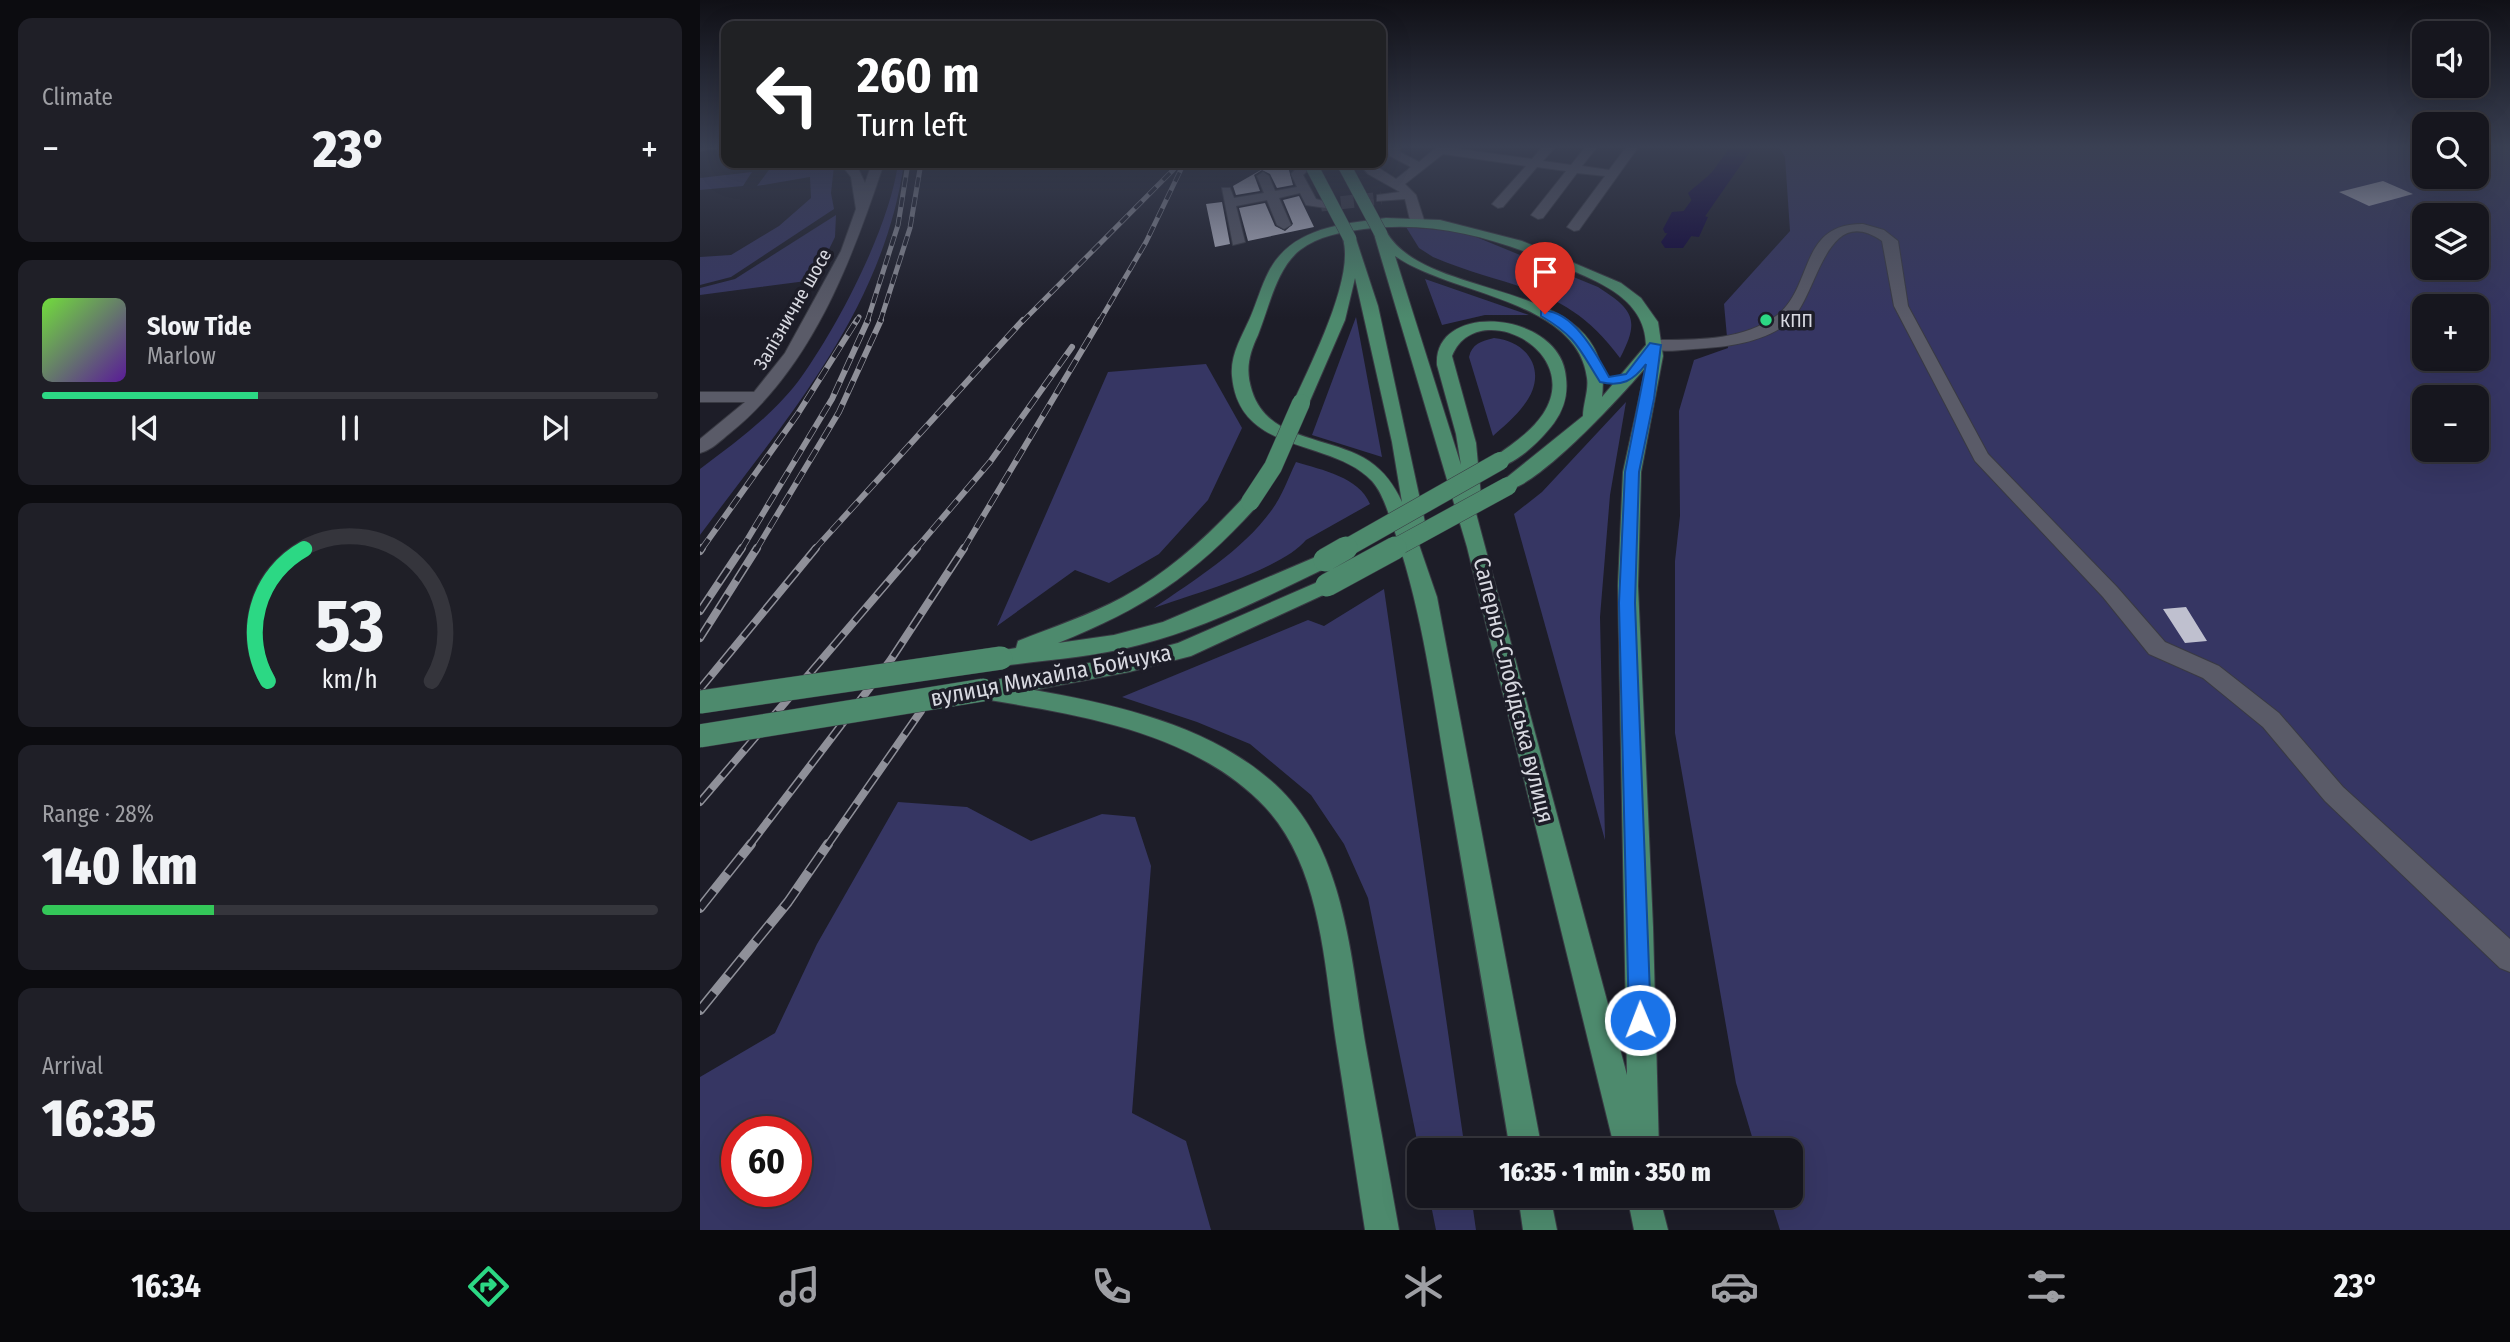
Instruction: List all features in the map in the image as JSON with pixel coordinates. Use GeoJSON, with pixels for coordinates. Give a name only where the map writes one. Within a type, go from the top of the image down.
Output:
{"type":"FeatureCollection","features":[{"type":"Feature","properties":{"kind":"main road"},"geometry":{"type":"LineString","coordinates":[[1328,203],[1352,246],[1371,306],[1401,442],[1524,1138]]}},
{"type":"Feature","properties":{"kind":"main road"},"geometry":{"type":"LineString","coordinates":[[1364,203],[1382,237],[1407,260],[1437,274],[1499,293],[1570,328],[1585,345],[1604,380],[1615,382],[1630,377]]}},
{"type":"Feature","properties":{"kind":"main road"},"geometry":{"type":"LineString","coordinates":[[1429,611],[1402,527],[1377,476],[1359,464],[1286,436],[1259,418],[1246,400],[1240,379],[1241,363],[1281,260],[1296,246],[1321,233],[1417,220],[1478,230],[1611,282],[1642,308],[1649,322],[1655,345],[1648,399],[1632,472],[1627,603],[1637,855],[1643,1138]]}},
{"type":"Feature","properties":{"kind":"main road","name":"Саперно-Слобідська вулиця"},"geometry":{"type":"LineString","coordinates":[[1382,237],[1477,547],[1628,1138]]}},
{"type":"Feature","properties":{"kind":"main road"},"geometry":{"type":"LineString","coordinates":[[1002,658],[1112,612],[1163,580],[1221,535],[1250,502],[1273,467],[1337,320],[1352,246]]}},
{"type":"Feature","properties":{"kind":"main road","name":"вулиця Михайла Бойчука"},"geometry":{"type":"LineString","coordinates":[[700,702],[1116,642],[1178,624],[1244,598],[1325,560],[1500,461],[1531,438],[1556,406],[1560,380],[1558,362],[1550,348],[1534,335],[1522,330],[1485,326],[1455,335],[1448,342],[1444,357],[1467,443],[1477,547]]}},
{"type":"Feature","properties":{"kind":"main road","name":"вулиця Михайла Бойчука"},"geometry":{"type":"LineString","coordinates":[[700,736],[983,690],[1129,664],[1183,650],[1327,585],[1508,485],[1564,444],[1630,377],[1655,345]]}},
{"type":"Feature","properties":{"kind":"main road"},"geometry":{"type":"LineString","coordinates":[[1591,415],[1597,392],[1596,369]]}},
{"type":"Feature","properties":{"kind":"main road"},"geometry":{"type":"LineString","coordinates":[[983,690],[1108,713],[1195,747],[1231,766],[1265,791],[1296,827],[1314,864],[1331,927],[1382,1230]]}},
{"type":"Feature","properties":{"kind":"main road"},"geometry":{"type":"LineString","coordinates":[[1536,1208],[1540,1230]]}},
{"type":"Feature","properties":{"kind":"main road"},"geometry":{"type":"LineString","coordinates":[[1646,1208],[1651,1230]]}},
{"type":"Feature","properties":{"kind":"street"},"geometry":{"type":"LineString","coordinates":[[862,203],[863,214]]}},
{"type":"Feature","properties":{"kind":"street","name":"Залізничне шосе"},"geometry":{"type":"LineString","coordinates":[[700,448],[759,397],[792,355],[848,251],[866,203]]}},
{"type":"Feature","properties":{"kind":"street"},"geometry":{"type":"LineString","coordinates":[[1229,203],[1238,242]]}},
{"type":"Feature","properties":{"kind":"street"},"geometry":{"type":"LineString","coordinates":[[1275,203],[1284,225]]}},
{"type":"Feature","properties":{"kind":"street"},"geometry":{"type":"LineString","coordinates":[[1316,203],[1321,205]]}},
{"type":"Feature","properties":{"kind":"street"},"geometry":{"type":"LineString","coordinates":[[1416,203],[1417,220]]}},
{"type":"Feature","properties":{"kind":"street"},"geometry":{"type":"LineString","coordinates":[[1538,215],[1547,203]]}},
{"type":"Feature","properties":{"kind":"street"},"geometry":{"type":"LineString","coordinates":[[1574,227],[1591,203]]}},
{"type":"Feature","properties":{"kind":"street"},"geometry":{"type":"LineString","coordinates":[[1655,345],[1724,339],[1769,327],[1787,316],[1825,243],[1834,232],[1851,228],[1881,232],[1891,241],[1900,306],[1982,457],[2110,592],[2157,648],[2211,672],[2271,720],[2334,794],[2510,958]]}},
{"type":"Feature","properties":{"kind":"street"},"geometry":{"type":"LineString","coordinates":[[700,397],[759,397]]}},
{"type":"Feature","properties":{"kind":"shaded area"},"geometry":{"type":"Polygon","coordinates":[[[805,203],[833,203],[834,209],[731,277],[700,285],[700,257],[731,255],[779,226],[805,203]]]}},
{"type":"Feature","properties":{"kind":"shaded area"},"geometry":{"type":"Polygon","coordinates":[[[889,203],[896,203],[875,267],[853,315],[797,405],[700,535],[700,469],[768,415],[792,390],[847,302],[889,203]]]}},
{"type":"Feature","properties":{"kind":"shaded area"},"geometry":{"type":"Polygon","coordinates":[[[1788,203],[2412,203],[2412,280],[2489,280],[2489,203],[2510,203],[2510,1230],[1780,1230],[1773,1208],[1803,1208],[1803,1138],[1752,1138],[1736,1083],[1675,733],[1675,561],[1680,516],[1679,411],[1694,360],[1728,348],[1724,304],[1790,231],[1788,203]]]}},
{"type":"Feature","properties":{"kind":"shaded area"},"geometry":{"type":"Polygon","coordinates":[[[1684,211],[1708,217],[1699,237],[1665,233],[1663,229],[1672,212],[1684,211]]]}},
{"type":"Feature","properties":{"kind":"shaded area"},"geometry":{"type":"Polygon","coordinates":[[[836,215],[835,237],[814,280],[700,295],[700,288],[735,279],[836,215]]]}},
{"type":"Feature","properties":{"kind":"shaded area"},"geometry":{"type":"Polygon","coordinates":[[[1406,227],[1464,232],[1598,287],[1619,302],[1630,317],[1630,334],[1620,358],[1599,333],[1557,302],[1433,257],[1419,248],[1406,227]]]}},
{"type":"Feature","properties":{"kind":"shaded area"},"geometry":{"type":"Polygon","coordinates":[[[1425,279],[1529,315],[1485,315],[1442,325],[1425,279]]]}},
{"type":"Feature","properties":{"kind":"shaded area"},"geometry":{"type":"Polygon","coordinates":[[[1356,317],[1382,457],[1312,435],[1356,317]]]}},
{"type":"Feature","properties":{"kind":"shaded area"},"geometry":{"type":"Polygon","coordinates":[[[1494,338],[1518,346],[1526,353],[1532,361],[1535,382],[1524,405],[1493,436],[1469,357],[1478,344],[1494,338]]]}},
{"type":"Feature","properties":{"kind":"shaded area"},"geometry":{"type":"Polygon","coordinates":[[[1206,364],[1242,428],[1208,500],[1159,554],[1109,583],[1075,570],[997,626],[1108,372],[1206,364]]]}},
{"type":"Feature","properties":{"kind":"shaded area"},"geometry":{"type":"Polygon","coordinates":[[[1626,402],[1610,495],[1600,617],[1605,840],[1514,514],[1542,492],[1626,402]]]}},
{"type":"Feature","properties":{"kind":"shaded area"},"geometry":{"type":"Polygon","coordinates":[[[1296,462],[1349,481],[1365,495],[1370,504],[1257,571],[1154,608],[1217,564],[1259,526],[1282,494],[1296,462]]]}},
{"type":"Feature","properties":{"kind":"shaded area"},"geometry":{"type":"Polygon","coordinates":[[[1384,589],[1463,1138],[1417,1138],[1368,898],[1344,844],[1311,795],[1250,744],[1197,722],[1122,697],[1308,620],[1324,626],[1384,589]]]}},
{"type":"Feature","properties":{"kind":"shaded area"},"geometry":{"type":"Polygon","coordinates":[[[898,802],[967,807],[1031,841],[1102,814],[1135,817],[1151,866],[1132,1113],[1186,1141],[1211,1230],[700,1230],[700,1077],[775,1033],[817,944],[898,802]]]}},
{"type":"Feature","properties":{"kind":"shaded area"},"geometry":{"type":"Polygon","coordinates":[[[1432,1208],[1473,1208],[1476,1230],[1436,1230],[1432,1208]]]}},
{"type":"Feature","properties":{"kind":"building"},"geometry":{"type":"Polygon","coordinates":[[[1222,203],[1230,244],[1215,247],[1206,204],[1222,203]]]}},
{"type":"Feature","properties":{"kind":"building"},"geometry":{"type":"Polygon","coordinates":[[[1265,203],[1275,226],[1285,231],[1293,224],[1284,203],[1303,203],[1314,227],[1248,241],[1239,208],[1265,203]]]}},
{"type":"Feature","properties":{"kind":"building"},"geometry":{"type":"Polygon","coordinates":[[[2186,607],[2207,641],[2185,643],[2163,609],[2186,607]]]}},
{"type":"Feature","properties":{"kind":"waterway"},"geometry":{"type":"LineString","coordinates":[[1674,242],[1702,203]]}},
{"type":"Feature","properties":{"kind":"tunnel"},"geometry":{"type":"LineString","coordinates":[[1321,205],[1335,203]]}},
{"type":"Feature","properties":{"kind":"railway"},"geometry":{"type":"LineString","coordinates":[[867,322],[898,225],[901,203]]}},
{"type":"Feature","properties":{"kind":"railway"},"geometry":{"type":"LineString","coordinates":[[880,322],[910,228],[914,203]]}},
{"type":"Feature","properties":{"kind":"railway"},"geometry":{"type":"LineString","coordinates":[[1022,322],[1140,203]]}},
{"type":"Feature","properties":{"kind":"railway"},"geometry":{"type":"LineString","coordinates":[[1099,322],[1146,242],[1165,203]]}},
{"type":"Feature","properties":{"kind":"railway"},"geometry":{"type":"LineString","coordinates":[[856,322],[859,317]]}},
{"type":"Feature","properties":{"kind":"railway"},"geometry":{"type":"LineString","coordinates":[[701,550],[797,415],[857,320]]}},
{"type":"Feature","properties":{"kind":"railway"},"geometry":{"type":"LineString","coordinates":[[741,550],[832,399],[868,320]]}},
{"type":"Feature","properties":{"kind":"railway"},"geometry":{"type":"LineString","coordinates":[[756,550],[839,412],[881,320]]}},
{"type":"Feature","properties":{"kind":"railway"},"geometry":{"type":"LineString","coordinates":[[814,550],[1023,320]]}},
{"type":"Feature","properties":{"kind":"railway"},"geometry":{"type":"LineString","coordinates":[[963,550],[1100,320]]}},
{"type":"Feature","properties":{"kind":"railway"},"geometry":{"type":"LineString","coordinates":[[915,550],[990,462],[1072,347]]}},
{"type":"Feature","properties":{"kind":"railway"},"geometry":{"type":"LineString","coordinates":[[700,611],[742,548]]}},
{"type":"Feature","properties":{"kind":"railway"},"geometry":{"type":"LineString","coordinates":[[700,638],[757,548]]}},
{"type":"Feature","properties":{"kind":"railway"},"geometry":{"type":"LineString","coordinates":[[700,689],[816,548]]}},
{"type":"Feature","properties":{"kind":"railway"},"geometry":{"type":"LineString","coordinates":[[700,802],[917,548]]}},
{"type":"Feature","properties":{"kind":"railway"},"geometry":{"type":"LineString","coordinates":[[749,846],[890,661],[964,548]]}},
{"type":"Feature","properties":{"kind":"railway"},"geometry":{"type":"LineString","coordinates":[[827,846],[921,711]]}},
{"type":"Feature","properties":{"kind":"railway"},"geometry":{"type":"LineString","coordinates":[[700,908],[751,844]]}},
{"type":"Feature","properties":{"kind":"railway"},"geometry":{"type":"LineString","coordinates":[[700,1010],[788,902],[828,844]]}},
{"type":"Feature","properties":{"kind":"place","name":"КПП"},"geometry":{"type":"Point","coordinates":[1766,320]}},
{"type":"Feature","properties":{"kind":"route"},"geometry":{"type":"LineString","coordinates":[[1545,314],[1570,328],[1585,345],[1604,380],[1615,382],[1630,377],[1655,345],[1648,399],[1632,472],[1627,603],[1637,855],[1640,1020]]}}]}
